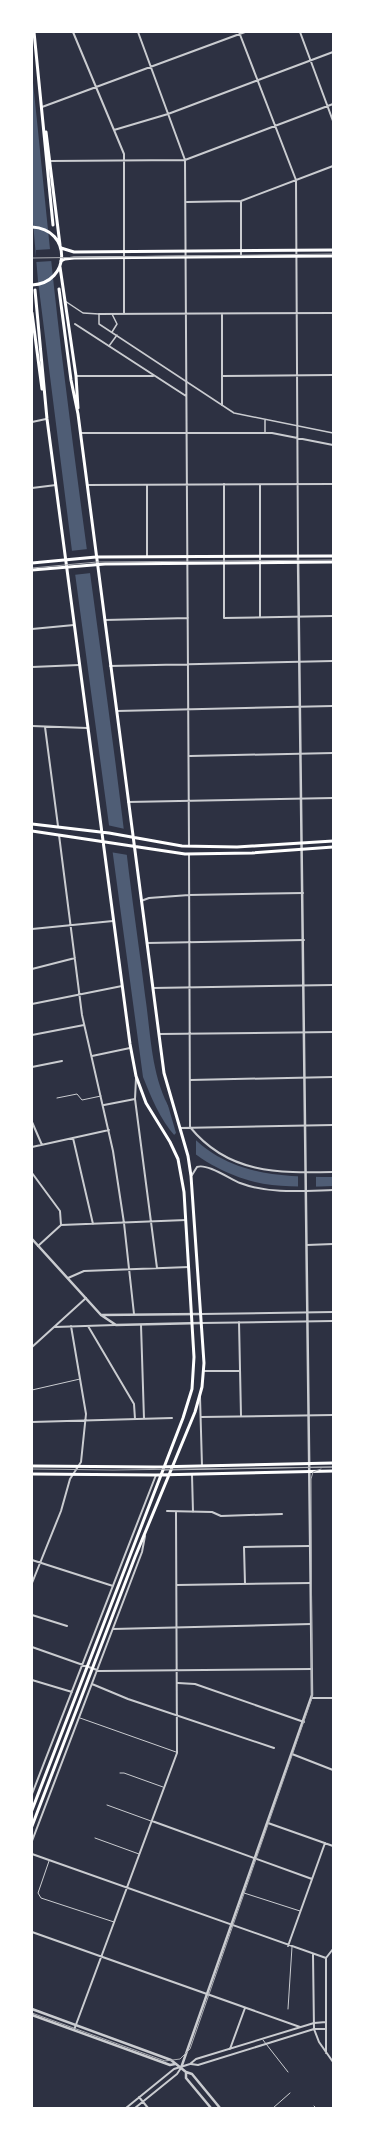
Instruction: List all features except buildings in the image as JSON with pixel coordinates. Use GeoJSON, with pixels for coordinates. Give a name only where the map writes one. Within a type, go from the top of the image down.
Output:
{"type":"FeatureCollection","features":[{"type":"Feature","properties":{"kind":"main road"},"geometry":{"type":"LineString","coordinates":[[32,285],[50,279],[59,268],[62,261],[51,161],[42,107],[34,32]]}},
{"type":"Feature","properties":{"kind":"main road"},"geometry":{"type":"LineString","coordinates":[[43,114],[53,225]]}},
{"type":"Feature","properties":{"kind":"main road"},"geometry":{"type":"LineString","coordinates":[[32,227],[45,230],[57,239],[60,247],[69,252],[333,250]]}},
{"type":"Feature","properties":{"kind":"main road"},"geometry":{"type":"LineString","coordinates":[[62,261],[68,258],[333,256]]}},
{"type":"Feature","properties":{"kind":"main road"},"geometry":{"type":"LineString","coordinates":[[32,1826],[92,1668],[173,1468],[200,1394],[203,1371],[202,1323],[191,1176],[186,1148],[166,1083],[104,620],[95,565],[78,414],[76,376],[59,268]]}},
{"type":"Feature","properties":{"kind":"main road"},"geometry":{"type":"LineString","coordinates":[[59,289],[71,380],[78,414]]}},
{"type":"Feature","properties":{"kind":"main road"},"geometry":{"type":"LineString","coordinates":[[35,290],[47,419]]}},
{"type":"Feature","properties":{"kind":"main road"},"geometry":{"type":"LineString","coordinates":[[32,313],[68,559],[75,624],[130,1048],[136,1076],[146,1103],[170,1142],[178,1159],[184,1192],[194,1357],[192,1389],[186,1411],[32,1810]]}},
{"type":"Feature","properties":{"kind":"main road"},"geometry":{"type":"LineString","coordinates":[[32,563],[94,557],[188,558],[333,556]]}},
{"type":"Feature","properties":{"kind":"main road"},"geometry":{"type":"LineString","coordinates":[[32,570],[95,565],[333,562]]}},
{"type":"Feature","properties":{"kind":"main road"},"geometry":{"type":"LineString","coordinates":[[32,824],[106,832],[189,847],[236,847],[333,841]]}},
{"type":"Feature","properties":{"kind":"main road"},"geometry":{"type":"LineString","coordinates":[[32,831],[135,848],[189,854],[333,847]]}},
{"type":"Feature","properties":{"kind":"main road"},"geometry":{"type":"LineString","coordinates":[[32,1474],[161,1475],[310,1468],[333,1463]]}},
{"type":"Feature","properties":{"kind":"main road"},"geometry":{"type":"LineString","coordinates":[[32,1466],[173,1468],[202,1466],[310,1468],[333,1471]]}},
{"type":"Feature","properties":{"kind":"street"},"geometry":{"type":"LineString","coordinates":[[73,32],[124,154],[124,314]]}},
{"type":"Feature","properties":{"kind":"street"},"geometry":{"type":"LineString","coordinates":[[138,32],[186,160],[190,756],[189,847]]}},
{"type":"Feature","properties":{"kind":"street"},"geometry":{"type":"LineString","coordinates":[[42,107],[245,32]]}},
{"type":"Feature","properties":{"kind":"street"},"geometry":{"type":"LineString","coordinates":[[300,32],[333,121]]}},
{"type":"Feature","properties":{"kind":"street"},"geometry":{"type":"LineString","coordinates":[[135,2108],[177,2074],[181,2068],[304,1722],[311,1698],[312,1668],[300,562],[298,556],[296,484],[296,180],[240,33]]}},
{"type":"Feature","properties":{"kind":"street"},"geometry":{"type":"LineString","coordinates":[[114,130],[168,114],[333,52]]}},
{"type":"Feature","properties":{"kind":"street"},"geometry":{"type":"LineString","coordinates":[[51,161],[186,160],[333,104]]}},
{"type":"Feature","properties":{"kind":"street"},"geometry":{"type":"LineString","coordinates":[[186,202],[241,201],[333,166]]}},
{"type":"Feature","properties":{"kind":"street"},"geometry":{"type":"LineString","coordinates":[[241,201],[241,257]]}},
{"type":"Feature","properties":{"kind":"street"},"geometry":{"type":"LineString","coordinates":[[65,301],[83,313],[99,314],[333,314]]}},
{"type":"Feature","properties":{"kind":"street"},"geometry":{"type":"LineString","coordinates":[[99,314],[99,324],[234,413],[296,427],[333,433]]}},
{"type":"Feature","properties":{"kind":"street"},"geometry":{"type":"LineString","coordinates":[[112,314],[117,324],[112,332]]}},
{"type":"Feature","properties":{"kind":"street"},"geometry":{"type":"LineString","coordinates":[[222,314],[222,405]]}},
{"type":"Feature","properties":{"kind":"street"},"geometry":{"type":"LineString","coordinates":[[75,324],[187,397]]}},
{"type":"Feature","properties":{"kind":"street"},"geometry":{"type":"LineString","coordinates":[[109,346],[117,335]]}},
{"type":"Feature","properties":{"kind":"street"},"geometry":{"type":"LineString","coordinates":[[222,376],[333,375]]}},
{"type":"Feature","properties":{"kind":"street"},"geometry":{"type":"LineString","coordinates":[[76,376],[154,376]]}},
{"type":"Feature","properties":{"kind":"street"},"geometry":{"type":"LineString","coordinates":[[32,422],[47,419]]}},
{"type":"Feature","properties":{"kind":"street"},"geometry":{"type":"LineString","coordinates":[[265,420],[266,433]]}},
{"type":"Feature","properties":{"kind":"street"},"geometry":{"type":"LineString","coordinates":[[80,433],[272,433],[333,445]]}},
{"type":"Feature","properties":{"kind":"street"},"geometry":{"type":"LineString","coordinates":[[224,484],[224,618],[333,616]]}},
{"type":"Feature","properties":{"kind":"street"},"geometry":{"type":"LineString","coordinates":[[260,484],[260,617]]}},
{"type":"Feature","properties":{"kind":"street"},"geometry":{"type":"LineString","coordinates":[[86,485],[333,484]]}},
{"type":"Feature","properties":{"kind":"street"},"geometry":{"type":"LineString","coordinates":[[32,488],[56,485]]}},
{"type":"Feature","properties":{"kind":"street"},"geometry":{"type":"LineString","coordinates":[[147,485],[147,558]]}},
{"type":"Feature","properties":{"kind":"street"},"geometry":{"type":"LineString","coordinates":[[104,620],[188,618]]}},
{"type":"Feature","properties":{"kind":"street"},"geometry":{"type":"LineString","coordinates":[[32,629],[75,624]]}},
{"type":"Feature","properties":{"kind":"street"},"geometry":{"type":"LineString","coordinates":[[110,666],[189,663],[333,661]]}},
{"type":"Feature","properties":{"kind":"street"},"geometry":{"type":"LineString","coordinates":[[32,667],[81,665]]}},
{"type":"Feature","properties":{"kind":"street"},"geometry":{"type":"LineString","coordinates":[[116,710],[333,706]]}},
{"type":"Feature","properties":{"kind":"street"},"geometry":{"type":"LineString","coordinates":[[32,726],[89,728]]}},
{"type":"Feature","properties":{"kind":"street"},"geometry":{"type":"LineString","coordinates":[[45,726],[58,826]]}},
{"type":"Feature","properties":{"kind":"street"},"geometry":{"type":"LineString","coordinates":[[190,756],[333,753]]}},
{"type":"Feature","properties":{"kind":"street"},"geometry":{"type":"LineString","coordinates":[[128,802],[333,798]]}},
{"type":"Feature","properties":{"kind":"street"},"geometry":{"type":"LineString","coordinates":[[59,835],[84,1025],[109,1130],[124,1223],[134,1314]]}},
{"type":"Feature","properties":{"kind":"street"},"geometry":{"type":"LineString","coordinates":[[189,854],[189,1127],[208,1147],[244,1165],[273,1172],[306,1174],[333,1172]]}},
{"type":"Feature","properties":{"kind":"street"},"geometry":{"type":"LineString","coordinates":[[141,901],[149,898],[189,895],[303,893]]}},
{"type":"Feature","properties":{"kind":"street"},"geometry":{"type":"LineString","coordinates":[[32,929],[113,921]]}},
{"type":"Feature","properties":{"kind":"street"},"geometry":{"type":"LineString","coordinates":[[147,943],[304,940]]}},
{"type":"Feature","properties":{"kind":"street"},"geometry":{"type":"LineString","coordinates":[[32,969],[75,958]]}},
{"type":"Feature","properties":{"kind":"street"},"geometry":{"type":"LineString","coordinates":[[153,988],[333,985]]}},
{"type":"Feature","properties":{"kind":"street"},"geometry":{"type":"LineString","coordinates":[[32,1004],[122,986]]}},
{"type":"Feature","properties":{"kind":"street"},"geometry":{"type":"LineString","coordinates":[[32,1035],[84,1025]]}},
{"type":"Feature","properties":{"kind":"street"},"geometry":{"type":"LineString","coordinates":[[159,1034],[333,1032]]}},
{"type":"Feature","properties":{"kind":"street"},"geometry":{"type":"LineString","coordinates":[[92,1056],[130,1048]]}},
{"type":"Feature","properties":{"kind":"street"},"geometry":{"type":"LineString","coordinates":[[32,1067],[62,1061]]}},
{"type":"Feature","properties":{"kind":"street"},"geometry":{"type":"LineString","coordinates":[[136,1076],[135,1099],[157,1268]]}},
{"type":"Feature","properties":{"kind":"street"},"geometry":{"type":"LineString","coordinates":[[190,1080],[333,1077]]}},
{"type":"Feature","properties":{"kind":"street"},"geometry":{"type":"LineString","coordinates":[[104,1105],[135,1099]]}},
{"type":"Feature","properties":{"kind":"street"},"geometry":{"type":"LineString","coordinates":[[32,1122],[42,1145]]}},
{"type":"Feature","properties":{"kind":"street"},"geometry":{"type":"LineString","coordinates":[[179,1128],[333,1125]]}},
{"type":"Feature","properties":{"kind":"street"},"geometry":{"type":"LineString","coordinates":[[32,1147],[109,1130]]}},
{"type":"Feature","properties":{"kind":"street"},"geometry":{"type":"LineString","coordinates":[[74,1138],[93,1224]]}},
{"type":"Feature","properties":{"kind":"street"},"geometry":{"type":"LineString","coordinates":[[191,1176],[197,1167],[203,1165],[233,1180],[256,1187],[284,1191],[333,1190]]}},
{"type":"Feature","properties":{"kind":"street"},"geometry":{"type":"LineString","coordinates":[[32,1172],[60,1211],[61,1225]]}},
{"type":"Feature","properties":{"kind":"street"},"geometry":{"type":"LineString","coordinates":[[38,1246],[61,1225],[186,1220]]}},
{"type":"Feature","properties":{"kind":"street"},"geometry":{"type":"LineString","coordinates":[[32,1239],[101,1315],[116,1325]]}},
{"type":"Feature","properties":{"kind":"street"},"geometry":{"type":"LineString","coordinates":[[307,1245],[333,1244]]}},
{"type":"Feature","properties":{"kind":"street"},"geometry":{"type":"LineString","coordinates":[[67,1278],[84,1271],[189,1267]]}},
{"type":"Feature","properties":{"kind":"street"},"geometry":{"type":"LineString","coordinates":[[32,1347],[86,1298]]}},
{"type":"Feature","properties":{"kind":"street"},"geometry":{"type":"LineString","coordinates":[[101,1315],[333,1312]]}},
{"type":"Feature","properties":{"kind":"street"},"geometry":{"type":"LineString","coordinates":[[54,1327],[333,1321]]}},
{"type":"Feature","properties":{"kind":"street"},"geometry":{"type":"LineString","coordinates":[[239,1322],[241,1416]]}},
{"type":"Feature","properties":{"kind":"street"},"geometry":{"type":"LineString","coordinates":[[140,1325],[144,1419]]}},
{"type":"Feature","properties":{"kind":"street"},"geometry":{"type":"LineString","coordinates":[[32,1584],[61,1511],[73,1474],[79,1467],[86,1421],[72,1326]]}},
{"type":"Feature","properties":{"kind":"street"},"geometry":{"type":"LineString","coordinates":[[88,1326],[134,1404],[135,1419]]}},
{"type":"Feature","properties":{"kind":"street"},"geometry":{"type":"LineString","coordinates":[[203,1371],[240,1370]]}},
{"type":"Feature","properties":{"kind":"street"},"geometry":{"type":"LineString","coordinates":[[200,1394],[202,1466]]}},
{"type":"Feature","properties":{"kind":"street"},"geometry":{"type":"LineString","coordinates":[[201,1417],[333,1415]]}},
{"type":"Feature","properties":{"kind":"street"},"geometry":{"type":"LineString","coordinates":[[32,1422],[172,1418]]}},
{"type":"Feature","properties":{"kind":"street"},"geometry":{"type":"LineString","coordinates":[[192,1473],[193,1512]]}},
{"type":"Feature","properties":{"kind":"street"},"geometry":{"type":"LineString","coordinates":[[32,1794],[156,1475]]}},
{"type":"Feature","properties":{"kind":"street"},"geometry":{"type":"LineString","coordinates":[[153,1481],[161,1475]]}},
{"type":"Feature","properties":{"kind":"street"},"geometry":{"type":"LineString","coordinates":[[167,1511],[212,1512],[221,1516],[282,1514]]}},
{"type":"Feature","properties":{"kind":"street"},"geometry":{"type":"LineString","coordinates":[[74,2030],[177,1753],[178,1670],[176,1512]]}},
{"type":"Feature","properties":{"kind":"street"},"geometry":{"type":"LineString","coordinates":[[32,1841],[142,1552],[146,1533]]}},
{"type":"Feature","properties":{"kind":"street"},"geometry":{"type":"LineString","coordinates":[[245,1584],[244,1547],[310,1546]]}},
{"type":"Feature","properties":{"kind":"street"},"geometry":{"type":"LineString","coordinates":[[32,1560],[113,1586]]}},
{"type":"Feature","properties":{"kind":"street"},"geometry":{"type":"LineString","coordinates":[[177,1585],[311,1583]]}},
{"type":"Feature","properties":{"kind":"street"},"geometry":{"type":"LineString","coordinates":[[32,1615],[66,1626]]}},
{"type":"Feature","properties":{"kind":"street"},"geometry":{"type":"LineString","coordinates":[[113,1629],[311,1624]]}},
{"type":"Feature","properties":{"kind":"street"},"geometry":{"type":"LineString","coordinates":[[32,1647],[97,1670],[312,1668]]}},
{"type":"Feature","properties":{"kind":"street"},"geometry":{"type":"LineString","coordinates":[[32,1680],[72,1692]]}},
{"type":"Feature","properties":{"kind":"street"},"geometry":{"type":"LineString","coordinates":[[178,1683],[195,1684],[304,1722]]}},
{"type":"Feature","properties":{"kind":"street"},"geometry":{"type":"LineString","coordinates":[[92,1684],[178,1716],[274,1748]]}},
{"type":"Feature","properties":{"kind":"street"},"geometry":{"type":"LineString","coordinates":[[311,1698],[333,1698]]}},
{"type":"Feature","properties":{"kind":"street"},"geometry":{"type":"LineString","coordinates":[[292,1754],[333,1770]]}},
{"type":"Feature","properties":{"kind":"street"},"geometry":{"type":"LineString","coordinates":[[152,1821],[312,1879]]}},
{"type":"Feature","properties":{"kind":"street"},"geometry":{"type":"LineString","coordinates":[[268,1823],[333,1846]]}},
{"type":"Feature","properties":{"kind":"street"},"geometry":{"type":"LineString","coordinates":[[288,1946],[324,1843]]}},
{"type":"Feature","properties":{"kind":"street"},"geometry":{"type":"LineString","coordinates":[[32,1854],[313,1955],[326,1958]]}},
{"type":"Feature","properties":{"kind":"street"},"geometry":{"type":"LineString","coordinates":[[32,1932],[101,1958],[300,2027]]}},
{"type":"Feature","properties":{"kind":"street"},"geometry":{"type":"LineString","coordinates":[[326,2053],[326,1958],[333,1949]]}},
{"type":"Feature","properties":{"kind":"street"},"geometry":{"type":"LineString","coordinates":[[313,1955],[314,2029],[326,2053],[333,2062]]}},
{"type":"Feature","properties":{"kind":"street"},"geometry":{"type":"LineString","coordinates":[[230,2048],[245,2008]]}},
{"type":"Feature","properties":{"kind":"street"},"geometry":{"type":"LineString","coordinates":[[32,2009],[171,2060],[186,2072],[192,2074],[220,2108]]}},
{"type":"Feature","properties":{"kind":"street"},"geometry":{"type":"LineString","coordinates":[[32,2015],[170,2065],[175,2064]]}},
{"type":"Feature","properties":{"kind":"street"},"geometry":{"type":"LineString","coordinates":[[126,2108],[174,2069],[190,2064],[196,2059],[314,2023],[326,2022]]}},
{"type":"Feature","properties":{"kind":"street"},"geometry":{"type":"LineString","coordinates":[[190,2064],[198,2065],[314,2029],[326,2029]]}},
{"type":"Feature","properties":{"kind":"street"},"geometry":{"type":"LineString","coordinates":[[186,2072],[186,2078],[211,2108]]}},
{"type":"Feature","properties":{"kind":"street"},"geometry":{"type":"LineString","coordinates":[[139,2097],[148,2108]]}},
{"type":"Feature","properties":{"kind":"lane"},"geometry":{"type":"LineString","coordinates":[[57,1098],[77,1094],[82,1100],[101,1096]]}},
{"type":"Feature","properties":{"kind":"lane"},"geometry":{"type":"LineString","coordinates":[[32,1390],[80,1379]]}},
{"type":"Feature","properties":{"kind":"lane"},"geometry":{"type":"LineString","coordinates":[[173,1468],[333,1467]]}},
{"type":"Feature","properties":{"kind":"lane"},"geometry":{"type":"LineString","coordinates":[[79,1718],[177,1753]]}},
{"type":"Feature","properties":{"kind":"lane"},"geometry":{"type":"LineString","coordinates":[[120,1773],[124,1773],[164,1788]]}},
{"type":"Feature","properties":{"kind":"lane"},"geometry":{"type":"LineString","coordinates":[[107,1805],[152,1821]]}},
{"type":"Feature","properties":{"kind":"lane"},"geometry":{"type":"LineString","coordinates":[[95,1838],[139,1854]]}},
{"type":"Feature","properties":{"kind":"lane"},"geometry":{"type":"LineString","coordinates":[[50,1861],[38,1893],[41,1898],[114,1922]]}},
{"type":"Feature","properties":{"kind":"lane"},"geometry":{"type":"LineString","coordinates":[[244,1892],[300,1912]]}},
{"type":"Feature","properties":{"kind":"lane"},"geometry":{"type":"LineString","coordinates":[[288,2009],[292,1947]]}},
{"type":"Feature","properties":{"kind":"lane"},"geometry":{"type":"LineString","coordinates":[[262,2038],[265,2044],[288,2072]]}},
{"type":"Feature","properties":{"kind":"lane"},"geometry":{"type":"LineString","coordinates":[[273,2108],[290,2093]]}},
{"type":"Feature","properties":{"kind":"water"},"geometry":{"type":"Polygon","coordinates":[[[32,73],[65,381],[156,1073],[166,1102],[174,1115],[190,1134],[207,1149],[225,1160],[244,1168],[264,1173],[309,1177],[333,1177],[333,1186],[310,1187],[272,1185],[245,1179],[219,1169],[195,1154],[175,1136],[156,1108],[143,1077],[72,551],[38,281],[32,210],[32,73]]]}},
{"type":"Feature","properties":{"kind":"pier"},"geometry":{"type":"Polygon","coordinates":[[[52,249],[52,261],[36,262],[36,250],[52,249]]]}},
{"type":"Feature","properties":{"kind":"pier"},"geometry":{"type":"Polygon","coordinates":[[[88,549],[91,573],[73,575],[70,551],[88,549]]]}},
{"type":"Feature","properties":{"kind":"pier"},"geometry":{"type":"Polygon","coordinates":[[[107,825],[125,829],[128,855],[110,852],[107,825]]]}},
{"type":"Feature","properties":{"kind":"pier"},"geometry":{"type":"Polygon","coordinates":[[[167,1102],[196,1138],[196,1156],[173,1136],[176,1133],[167,1102]]]}},
{"type":"Feature","properties":{"kind":"pier"},"geometry":{"type":"Polygon","coordinates":[[[316,1175],[316,1189],[298,1189],[298,1176],[316,1175]]]}},
{"type":"Feature","properties":{"kind":"tram line"},"geometry":{"type":"LineString","coordinates":[[32,258],[333,254]]}},
{"type":"Feature","properties":{"kind":"tram line"},"geometry":{"type":"LineString","coordinates":[[32,568],[97,562],[333,560]]}},
{"type":"Feature","properties":{"kind":"tram line"},"geometry":{"type":"LineString","coordinates":[[32,1469],[113,1470],[333,1467]]}},
{"type":"Feature","properties":{"kind":"tram line"},"geometry":{"type":"LineString","coordinates":[[32,2013],[165,2061],[180,2059],[190,2049],[312,1698],[311,1479],[313,1472],[321,1469]]}}]}
